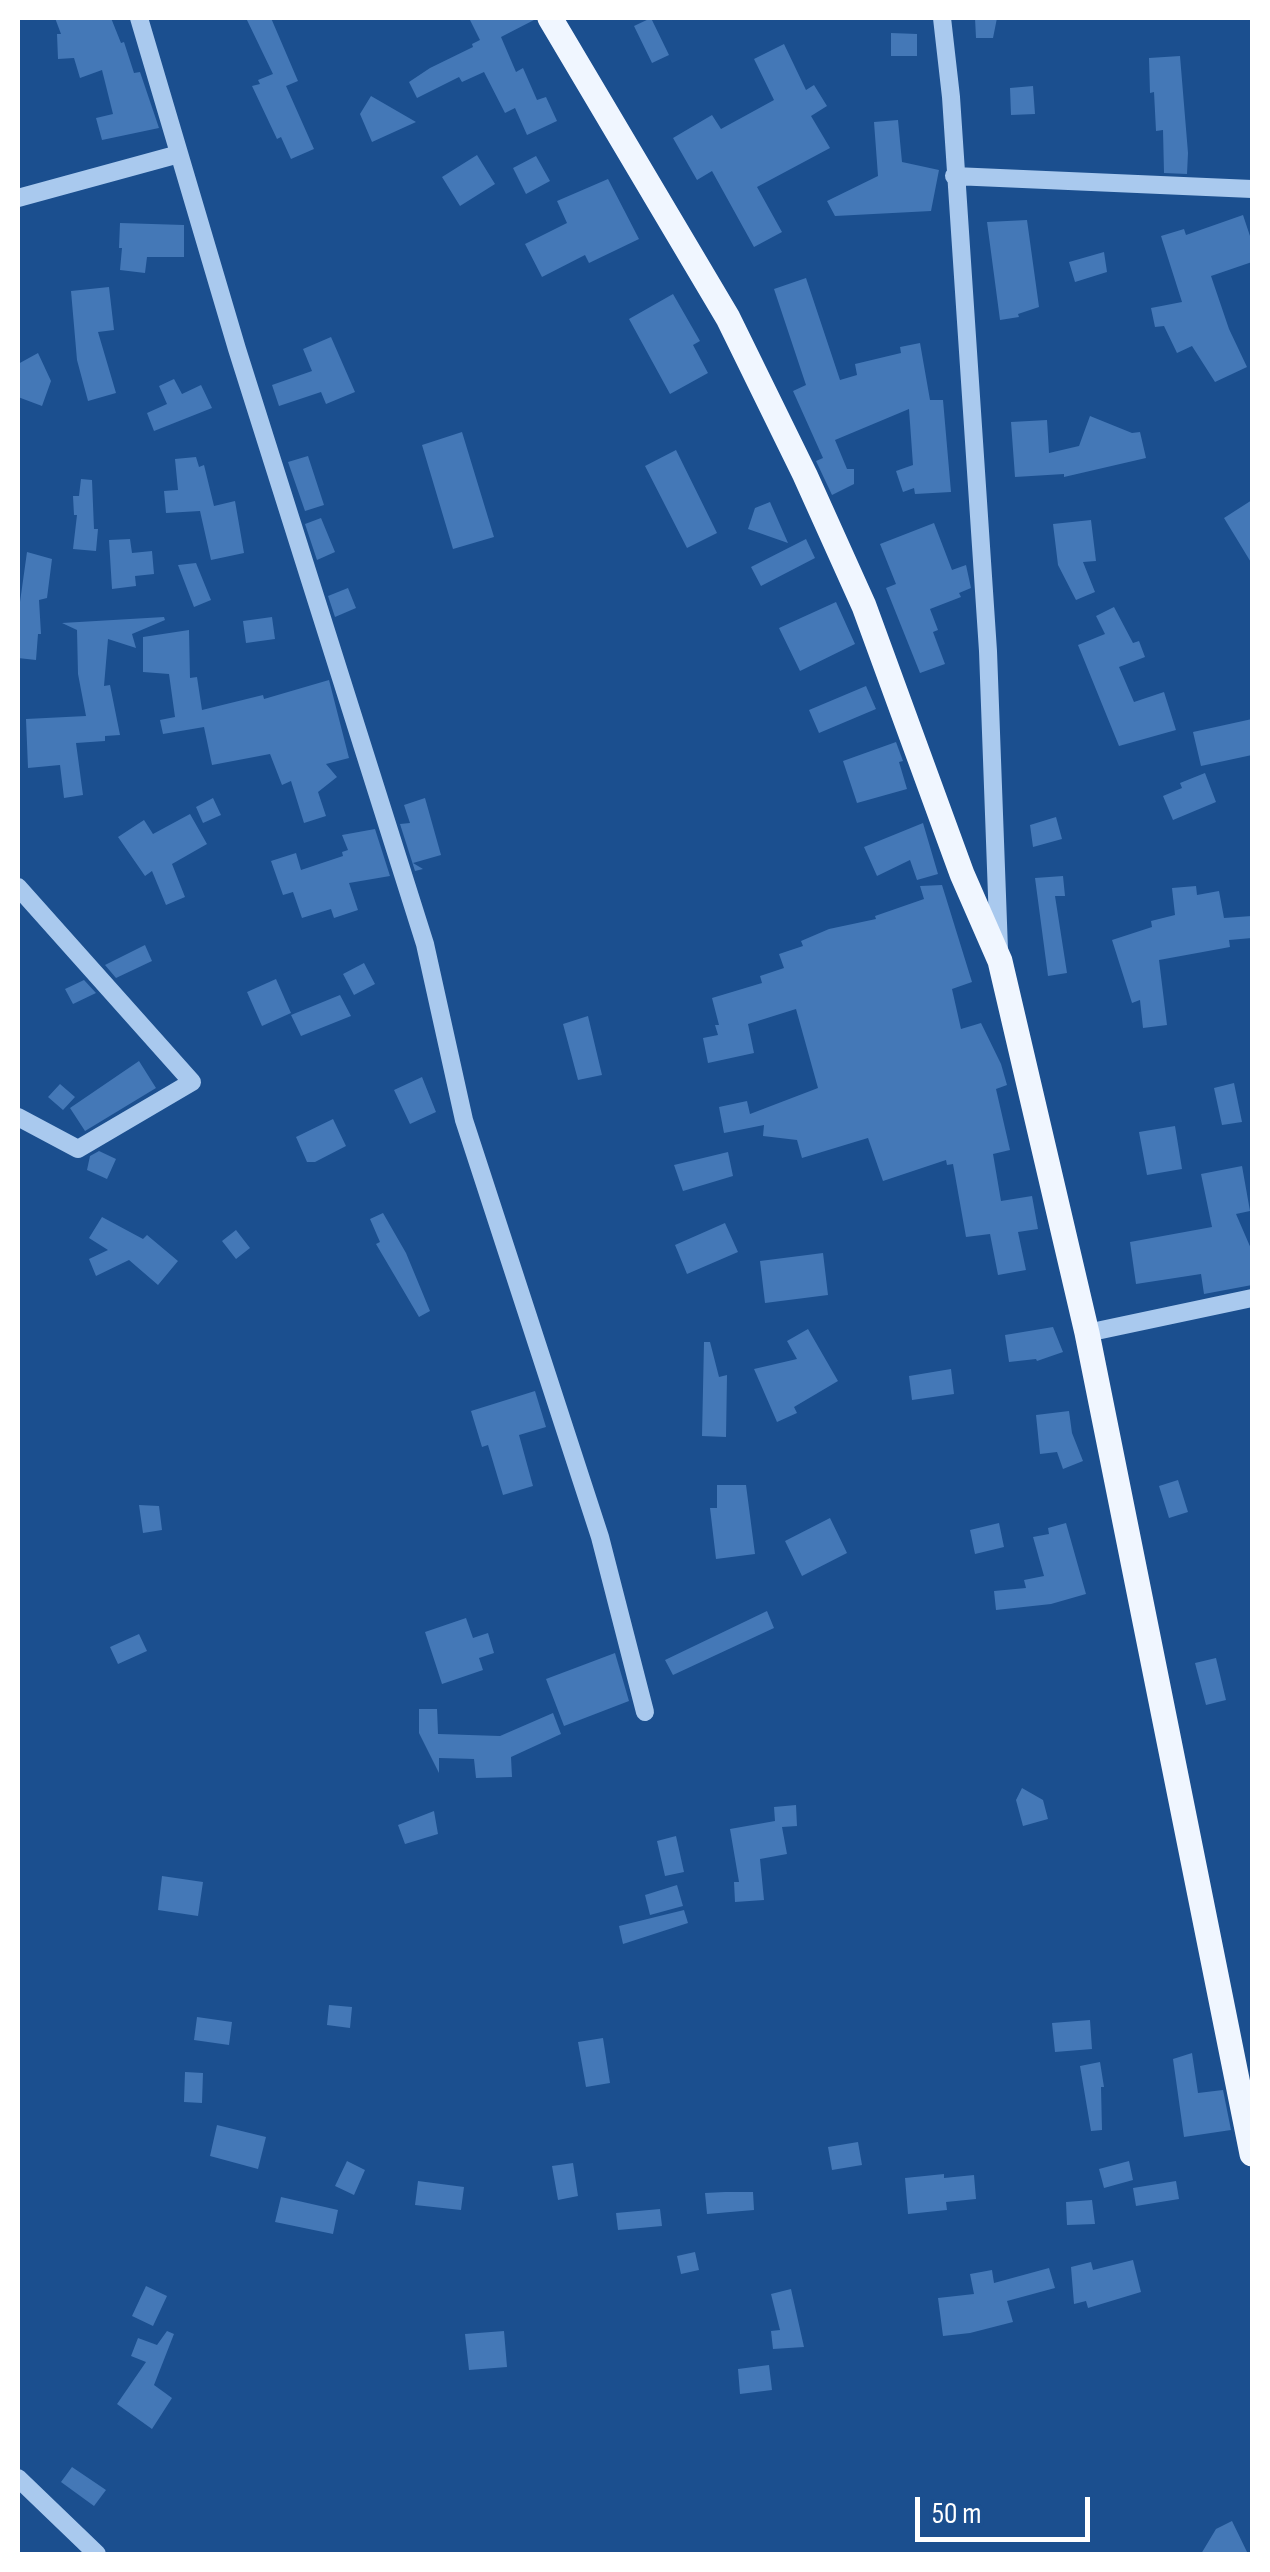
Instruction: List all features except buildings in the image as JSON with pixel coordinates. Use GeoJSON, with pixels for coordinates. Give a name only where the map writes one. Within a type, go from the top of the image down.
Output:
{"type":"FeatureCollection","features":[{"type":"Feature","properties":{"kind":"main road"},"geometry":{"type":"LineString","coordinates":[[550,18],[728,318],[805,475],[864,606],[962,874],[1000,961],[1087,1333],[1252,2154]]}},
{"type":"Feature","properties":{"kind":"street"},"geometry":{"type":"LineString","coordinates":[[139,18],[426,944],[464,1120],[600,1537],[645,1712]]}},
{"type":"Feature","properties":{"kind":"street"},"geometry":{"type":"LineString","coordinates":[[942,18],[951,98],[988,651],[1000,961]]}},
{"type":"Feature","properties":{"kind":"street"},"geometry":{"type":"LineString","coordinates":[[18,198],[179,154]]}},
{"type":"Feature","properties":{"kind":"street"},"geometry":{"type":"LineString","coordinates":[[954,176],[1252,189]]}},
{"type":"Feature","properties":{"kind":"street"},"geometry":{"type":"LineString","coordinates":[[18,887],[192,1082],[78,1149],[18,1117]]}},
{"type":"Feature","properties":{"kind":"street"},"geometry":{"type":"LineString","coordinates":[[1087,1333],[1252,1298]]}},
{"type":"Feature","properties":{"kind":"street"},"geometry":{"type":"LineString","coordinates":[[18,2478],[97,2554]]}}]}
